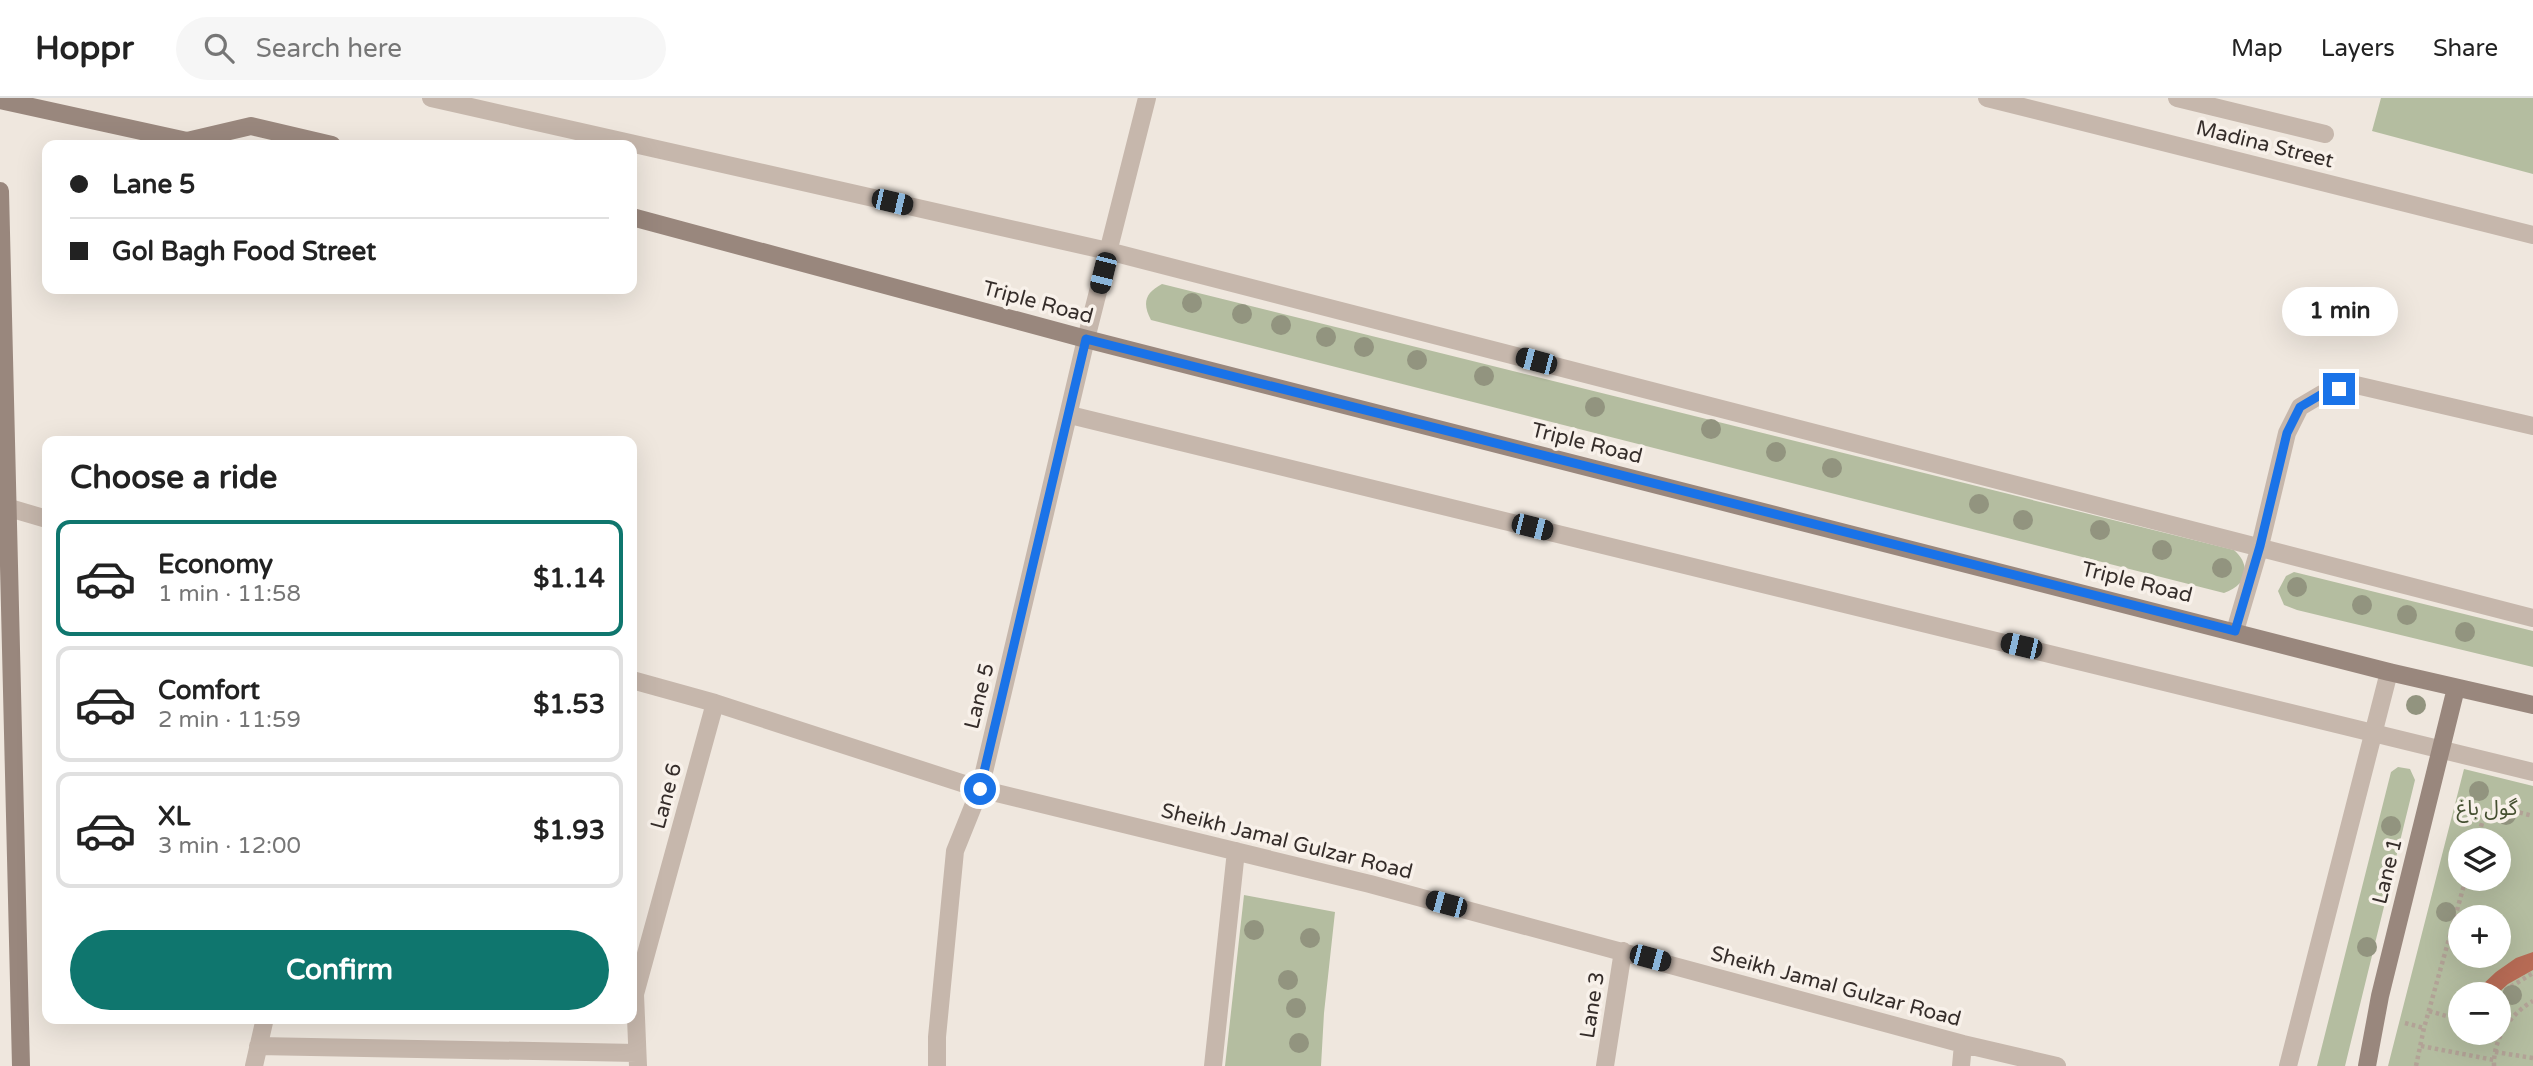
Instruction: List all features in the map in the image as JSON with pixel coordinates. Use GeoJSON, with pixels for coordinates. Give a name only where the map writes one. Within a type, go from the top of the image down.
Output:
{"type":"FeatureCollection","features":[{"type":"Feature","properties":{"kind":"main road"},"geometry":{"type":"LineString","coordinates":[[0,100],[182,140]]}},
{"type":"Feature","properties":{"kind":"main road"},"geometry":{"type":"LineString","coordinates":[[191,140],[251,126],[311,140]]}},
{"type":"Feature","properties":{"kind":"main road"},"geometry":{"type":"LineString","coordinates":[[0,191],[21,1066]]}},
{"type":"Feature","properties":{"kind":"main road","name":"Triple Road"},"geometry":{"type":"LineString","coordinates":[[637,218],[1086,339],[2389,672],[2533,705]]}},
{"type":"Feature","properties":{"kind":"main road","name":"Lane 1"},"geometry":{"type":"LineString","coordinates":[[2367,1066],[2380,996],[2456,688]]}},
{"type":"Feature","properties":{"kind":"street"},"geometry":{"type":"LineString","coordinates":[[431,98],[617,140]]}},
{"type":"Feature","properties":{"kind":"street","name":"Lane 5"},"geometry":{"type":"LineString","coordinates":[[937,1066],[937,1037],[955,851],[980,789],[1086,339],[1147,98]]}},
{"type":"Feature","properties":{"kind":"street","name":"Madina Street"},"geometry":{"type":"LineString","coordinates":[[1987,98],[2533,235]]}},
{"type":"Feature","properties":{"kind":"street"},"geometry":{"type":"LineString","coordinates":[[2178,98],[2325,134]]}},
{"type":"Feature","properties":{"kind":"street"},"geometry":{"type":"LineString","coordinates":[[637,145],[1108,251],[2533,618]]}},
{"type":"Feature","properties":{"kind":"street"},"geometry":{"type":"LineString","coordinates":[[2235,631],[2260,546],[2287,433],[2300,407],[2322,394],[2356,385],[2533,426]]}},
{"type":"Feature","properties":{"kind":"street"},"geometry":{"type":"LineString","coordinates":[[1070,415],[2533,772]]}},
{"type":"Feature","properties":{"kind":"street"},"geometry":{"type":"LineString","coordinates":[[6,507],[42,518]]}},
{"type":"Feature","properties":{"kind":"street"},"geometry":{"type":"LineString","coordinates":[[2288,1066],[2389,672]]}},
{"type":"Feature","properties":{"kind":"street","name":"Sheikh Jamal Gulzar Road"},"geometry":{"type":"LineString","coordinates":[[637,681],[980,789],[1370,884],[1963,1044],[2057,1066]]}},
{"type":"Feature","properties":{"kind":"street","name":"Lane 6"},"geometry":{"type":"LineString","coordinates":[[637,987],[715,704]]}},
{"type":"Feature","properties":{"kind":"street"},"geometry":{"type":"LineString","coordinates":[[1213,1066],[1236,851]]}},
{"type":"Feature","properties":{"kind":"street","name":"Lane 3"},"geometry":{"type":"LineString","coordinates":[[1605,1066],[1623,951]]}},
{"type":"Feature","properties":{"kind":"street"},"geometry":{"type":"LineString","coordinates":[[254,1066],[264,1024]]}},
{"type":"Feature","properties":{"kind":"street","name":"Lane 6"},"geometry":{"type":"LineString","coordinates":[[636,1024],[637,1059]]}},
{"type":"Feature","properties":{"kind":"street"},"geometry":{"type":"LineString","coordinates":[[1961,1066],[1963,1044]]}},
{"type":"Feature","properties":{"kind":"street"},"geometry":{"type":"LineString","coordinates":[[258,1046],[491,1058],[637,1059]]}},
{"type":"Feature","properties":{"kind":"path"},"geometry":{"type":"LineString","coordinates":[[2481,828],[2489,811],[2502,808],[2533,816]]}},
{"type":"Feature","properties":{"kind":"path"},"geometry":{"type":"LineString","coordinates":[[2416,1066],[2462,891]]}},
{"type":"Feature","properties":{"kind":"path"},"geometry":{"type":"LineString","coordinates":[[2511,987],[2533,973]]}},
{"type":"Feature","properties":{"kind":"path"},"geometry":{"type":"LineString","coordinates":[[2511,1019],[2533,1001]]}},
{"type":"Feature","properties":{"kind":"path"},"geometry":{"type":"LineString","coordinates":[[2429,1011],[2448,1017]]}},
{"type":"Feature","properties":{"kind":"path"},"geometry":{"type":"LineString","coordinates":[[2421,1046],[2494,1063],[2497,1045]]}},
{"type":"Feature","properties":{"kind":"path"},"geometry":{"type":"LineString","coordinates":[[2495,1052],[2533,1058]]}},
{"type":"Feature","properties":{"kind":"green space"},"geometry":{"type":"Polygon","coordinates":[[[2381,98],[2533,98],[2533,174],[2372,131],[2381,98]]]}},
{"type":"Feature","properties":{"kind":"green space"},"geometry":{"type":"Polygon","coordinates":[[[1162,284],[2234,550],[2243,562],[2244,574],[2238,585],[2224,593],[1151,320],[1147,299],[1152,291],[1162,284]]]}},
{"type":"Feature","properties":{"kind":"green space"},"geometry":{"type":"Polygon","coordinates":[[[2294,572],[2533,631],[2533,667],[2284,605],[2278,591],[2286,576],[2294,572]]]}},
{"type":"Feature","properties":{"kind":"green space"},"geometry":{"type":"Polygon","coordinates":[[[2398,767],[2410,769],[2415,780],[2345,1066],[2317,1066],[2391,772],[2398,767]]]}},
{"type":"Feature","properties":{"kind":"green space","name":"گول باغ"},"geometry":{"type":"Polygon","coordinates":[[[2464,769],[2533,786],[2533,1066],[2388,1066],[2448,832],[2448,891],[2511,891],[2511,828],[2449,828],[2464,769]]]}},
{"type":"Feature","properties":{"kind":"green space"},"geometry":{"type":"Polygon","coordinates":[[[1244,895],[1335,912],[1321,1066],[1225,1066],[1244,895]]]}},
{"type":"Feature","properties":{"kind":"building"},"geometry":{"type":"Polygon","coordinates":[[[2533,952],[2533,970],[2511,982],[2485,982],[2502,968],[2511,968],[2511,962],[2533,952]]]}},
{"type":"Feature","properties":{"kind":"route"},"geometry":{"type":"LineString","coordinates":[[980,789],[1086,339],[2235,631],[2260,546],[2287,433],[2300,407],[2322,394],[2339,389]]}}]}
